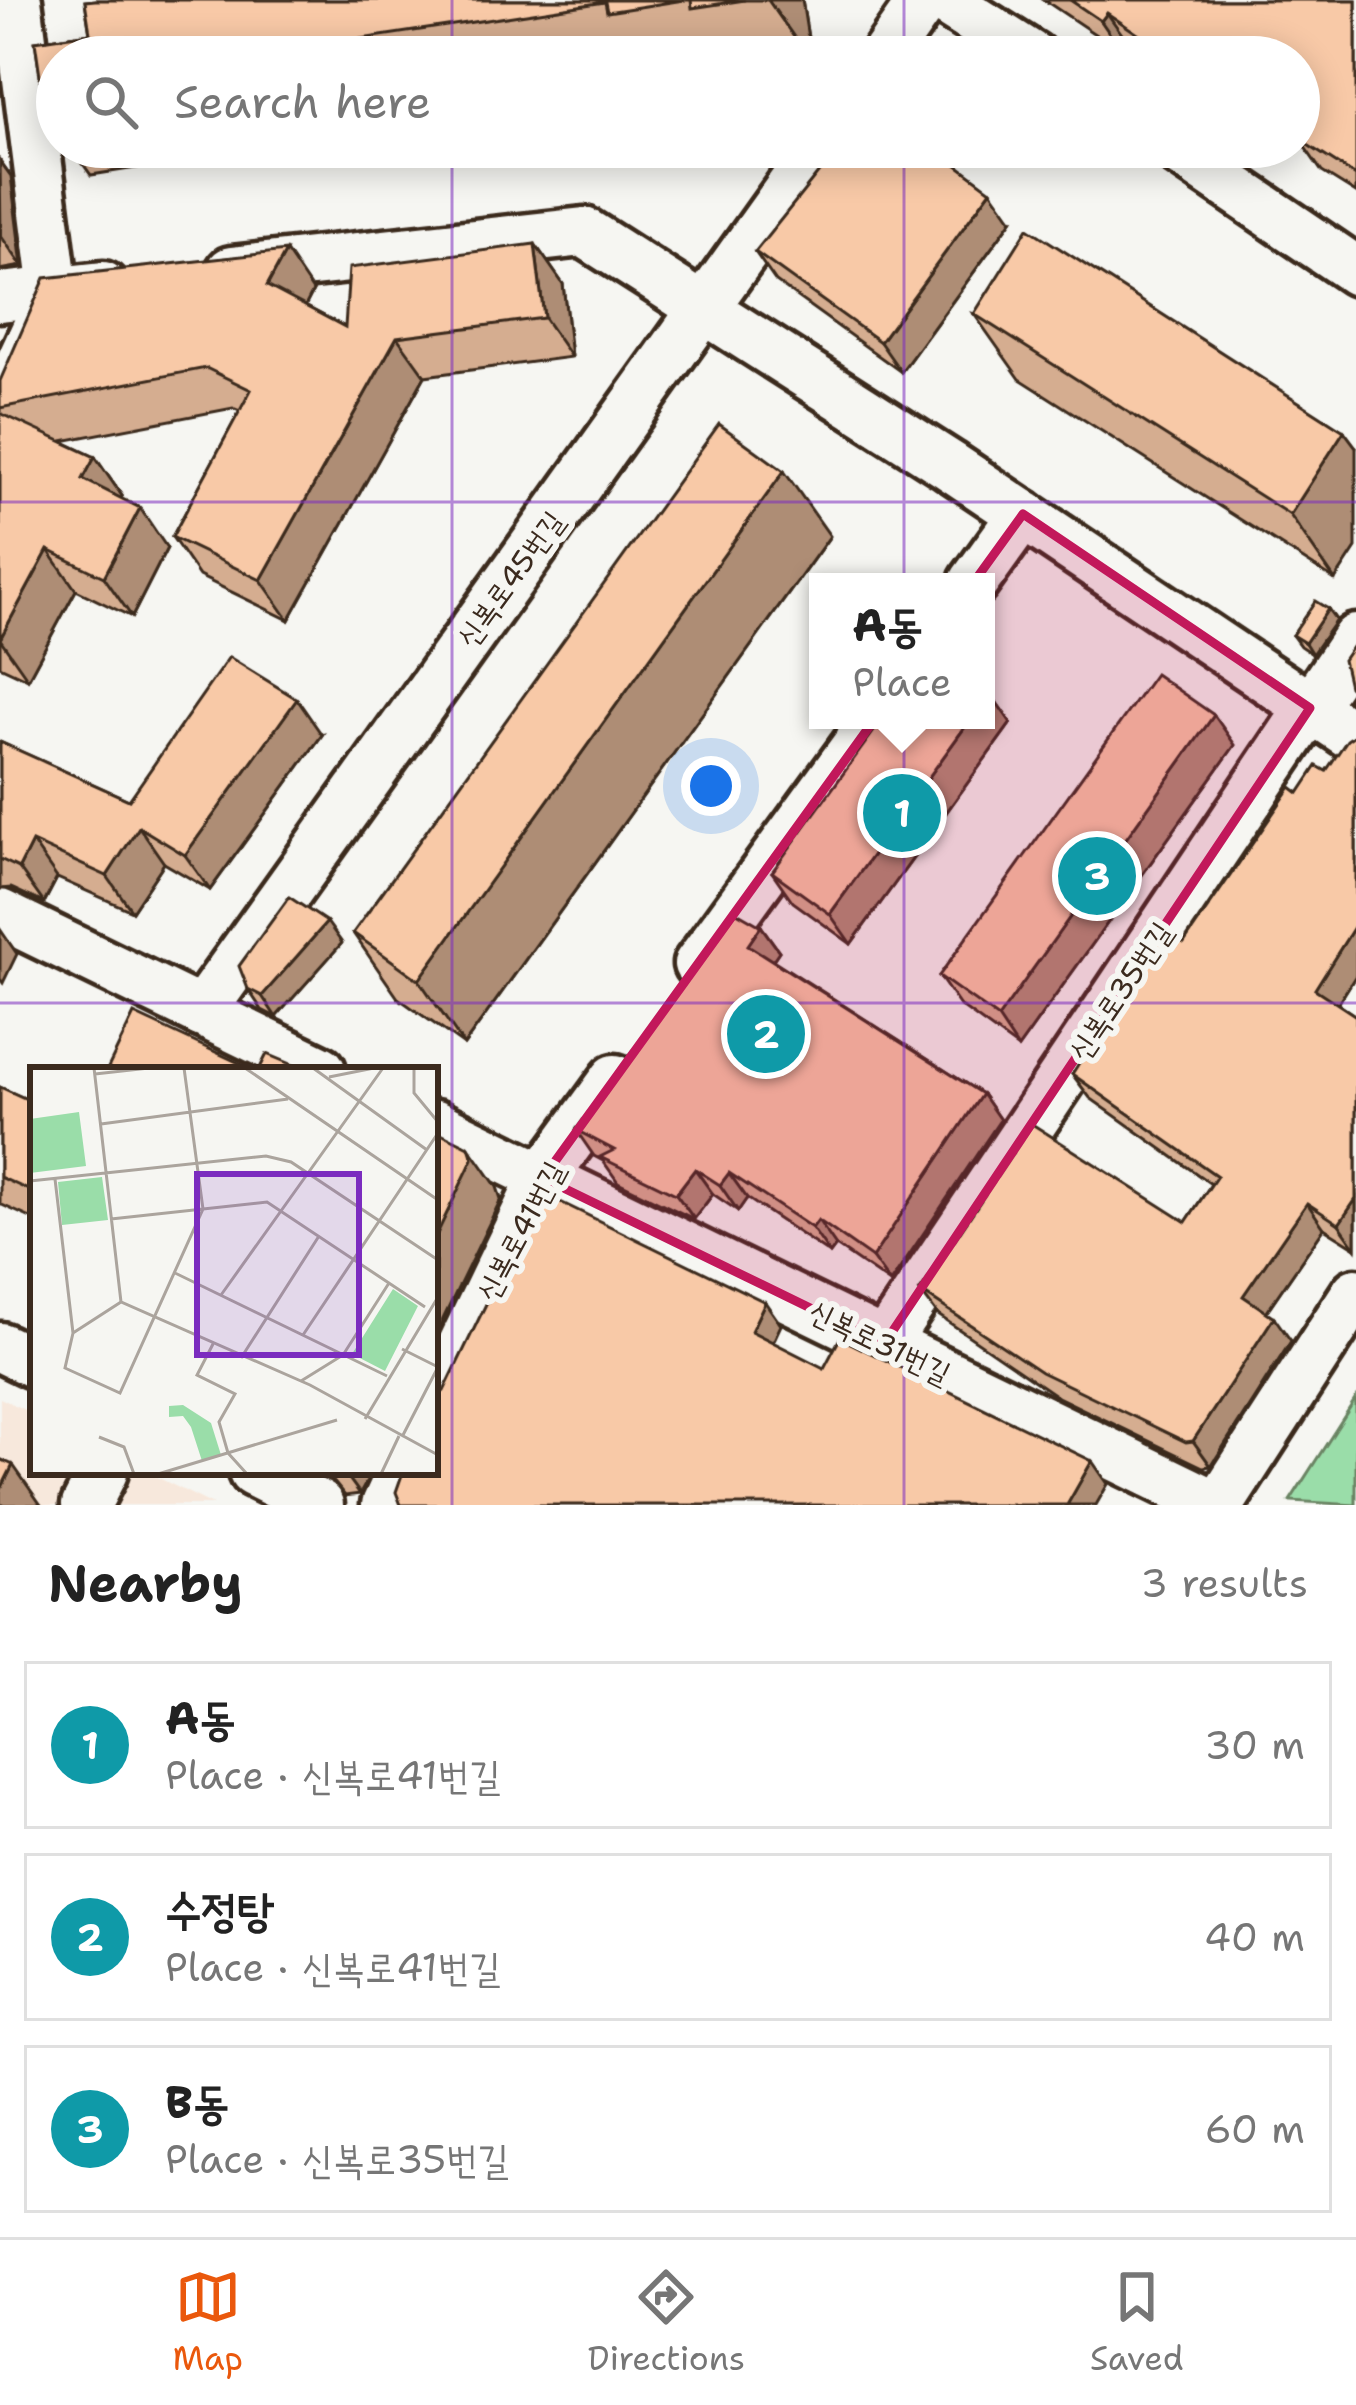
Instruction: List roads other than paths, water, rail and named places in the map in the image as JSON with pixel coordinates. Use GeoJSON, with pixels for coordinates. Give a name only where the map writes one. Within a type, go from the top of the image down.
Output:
{"type":"FeatureCollection","features":[{"type":"Feature","properties":{"kind":"street"},"geometry":{"type":"LineString","coordinates":[[16,0],[36,153]]}},
{"type":"Feature","properties":{"kind":"street"},"geometry":{"type":"LineString","coordinates":[[899,36],[924,0]]}},
{"type":"Feature","properties":{"kind":"street"},"geometry":{"type":"LineString","coordinates":[[943,0],[1000,36]]}},
{"type":"Feature","properties":{"kind":"street"},"geometry":{"type":"LineString","coordinates":[[0,407],[54,291],[38,168]]}},
{"type":"Feature","properties":{"kind":"street","name":"신복로45번길"},"geometry":{"type":"LineString","coordinates":[[201,1012],[804,168]]}},
{"type":"Feature","properties":{"kind":"street"},"geometry":{"type":"LineString","coordinates":[[1205,168],[1356,271]]}},
{"type":"Feature","properties":{"kind":"street"},"geometry":{"type":"LineString","coordinates":[[0,297],[584,232],[1023,514],[1356,738]]}},
{"type":"Feature","properties":{"kind":"street"},"geometry":{"type":"LineString","coordinates":[[980,573],[1023,514]]}},
{"type":"Feature","properties":{"kind":"street","name":"신복로35번길"},"geometry":{"type":"LineString","coordinates":[[884,1344],[1356,639]]}},
{"type":"Feature","properties":{"kind":"street","name":"신복로41번길"},"geometry":{"type":"LineString","coordinates":[[438,1396],[543,1178],[867,729]]}},
{"type":"Feature","properties":{"kind":"street"},"geometry":{"type":"LineString","coordinates":[[0,914],[315,1067]]}},
{"type":"Feature","properties":{"kind":"street","name":"신복로31번길"},"geometry":{"type":"LineString","coordinates":[[438,1126],[1218,1505],[1356,1293]]}},
{"type":"Feature","properties":{"kind":"street"},"geometry":{"type":"LineString","coordinates":[[0,1347],[30,1362]]}},
{"type":"Feature","properties":{"kind":"street"},"geometry":{"type":"LineString","coordinates":[[86,1505],[101,1475]]}},
{"type":"Feature","properties":{"kind":"street"},"geometry":{"type":"LineString","coordinates":[[259,1475],[319,1505]]}},
{"type":"Feature","properties":{"kind":"street"},"geometry":{"type":"LineString","coordinates":[[386,1505],[400,1475]]}},
{"type":"Feature","properties":{"kind":"place","name":"A동"},"geometry":{"type":"Point","coordinates":[902,813]}},
{"type":"Feature","properties":{"kind":"place","name":"B동"},"geometry":{"type":"Point","coordinates":[1097,876]}},
{"type":"Feature","properties":{"kind":"place","name":"수정탕"},"geometry":{"type":"Point","coordinates":[766,1034]}}]}
